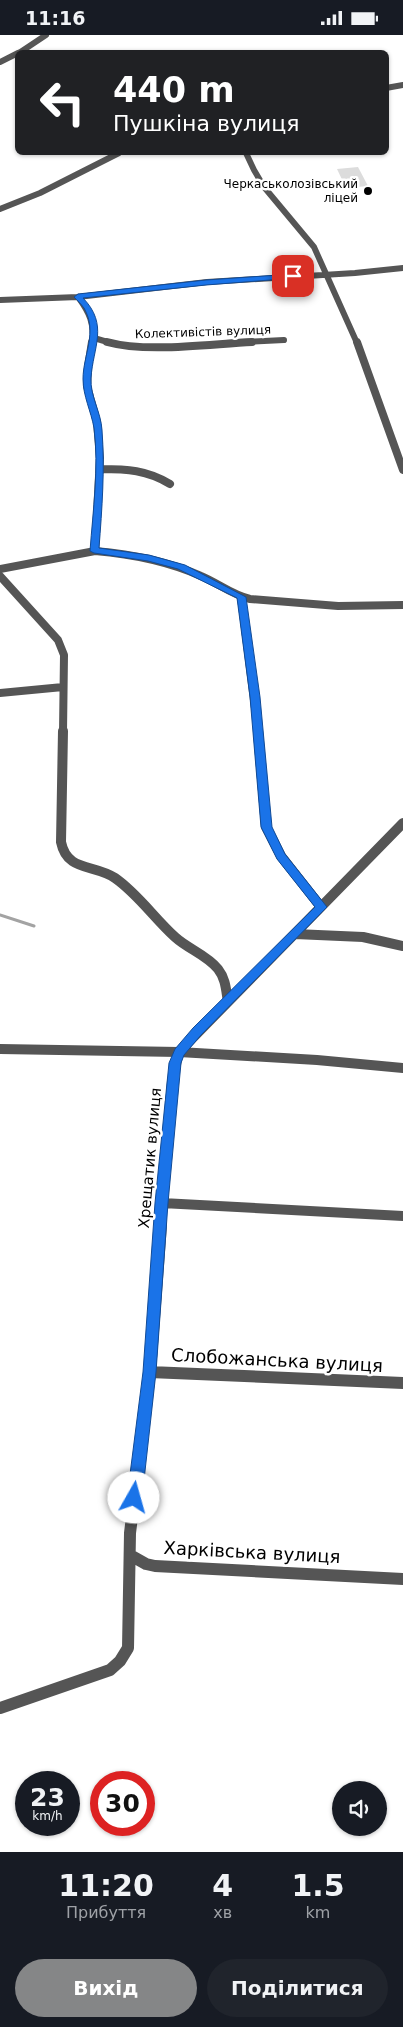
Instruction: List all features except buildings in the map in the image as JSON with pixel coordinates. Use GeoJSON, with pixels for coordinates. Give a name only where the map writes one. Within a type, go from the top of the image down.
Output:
{"type":"FeatureCollection","features":[{"type":"Feature","properties":{"kind":"street"},"geometry":{"type":"LineString","coordinates":[[23,50],[46,35]]}},
{"type":"Feature","properties":{"kind":"street"},"geometry":{"type":"LineString","coordinates":[[0,62],[15,54]]}},
{"type":"Feature","properties":{"kind":"street"},"geometry":{"type":"LineString","coordinates":[[389,87],[403,85]]}},
{"type":"Feature","properties":{"kind":"street"},"geometry":{"type":"LineString","coordinates":[[0,209],[40,193],[115,155]]}},
{"type":"Feature","properties":{"kind":"street"},"geometry":{"type":"LineString","coordinates":[[247,155],[259,179],[275,201],[312,244],[327,273],[329,282],[357,341],[403,470]]}},
{"type":"Feature","properties":{"kind":"street"},"geometry":{"type":"LineString","coordinates":[[0,300],[78,297],[206,282],[327,273],[355,273],[403,267]]}},
{"type":"Feature","properties":{"kind":"street"},"geometry":{"type":"LineString","coordinates":[[78,297],[87,307],[93,321],[94,338],[87,378],[88,394],[98,427],[100,469],[94,551]]}},
{"type":"Feature","properties":{"kind":"street","name":"Колективістів вулиця"},"geometry":{"type":"LineString","coordinates":[[94,338],[119,345],[142,347],[284,340]]}},
{"type":"Feature","properties":{"kind":"street"},"geometry":{"type":"LineString","coordinates":[[100,469],[136,469],[146,471],[170,484]]}},
{"type":"Feature","properties":{"kind":"street"},"geometry":{"type":"LineString","coordinates":[[0,569],[94,551],[149,558],[182,567],[241,597],[308,606],[347,608],[403,605]]}},
{"type":"Feature","properties":{"kind":"street"},"geometry":{"type":"LineString","coordinates":[[0,576],[58,640],[64,655],[61,843],[64,855],[69,861],[96,869],[117,880],[150,909],[185,946],[212,963],[225,980],[228,1003]]}},
{"type":"Feature","properties":{"kind":"street"},"geometry":{"type":"LineString","coordinates":[[241,597],[255,697],[266,827],[281,856],[322,907]]}},
{"type":"Feature","properties":{"kind":"street"},"geometry":{"type":"LineString","coordinates":[[0,693],[63,687]]}},
{"type":"Feature","properties":{"kind":"street","name":"Хрещатик вулиця"},"geometry":{"type":"LineString","coordinates":[[130,1555],[130,1533],[150,1372],[162,1203],[175,1063],[180,1052],[197,1032],[228,1003],[403,823]]}},
{"type":"Feature","properties":{"kind":"street"},"geometry":{"type":"LineString","coordinates":[[294,934],[363,937],[403,946]]}},
{"type":"Feature","properties":{"kind":"street"},"geometry":{"type":"LineString","coordinates":[[0,1049],[180,1052],[317,1060],[403,1068]]}},
{"type":"Feature","properties":{"kind":"street"},"geometry":{"type":"LineString","coordinates":[[162,1203],[403,1216]]}},
{"type":"Feature","properties":{"kind":"street","name":"Слобожанська вулиця"},"geometry":{"type":"LineString","coordinates":[[150,1372],[403,1383]]}},
{"type":"Feature","properties":{"kind":"street"},"geometry":{"type":"LineString","coordinates":[[0,1708],[110,1670],[120,1661],[128,1648],[130,1555]]}},
{"type":"Feature","properties":{"kind":"street","name":"Харківська вулиця"},"geometry":{"type":"LineString","coordinates":[[130,1555],[146,1564],[165,1567],[403,1579]]}},
{"type":"Feature","properties":{"kind":"shaded area"},"geometry":{"type":"Polygon","coordinates":[[[358,167],[368,186],[346,188],[337,169],[358,167]]]}},
{"type":"Feature","properties":{"kind":"waterway"},"geometry":{"type":"LineString","coordinates":[[0,915],[34,926]]}},
{"type":"Feature","properties":{"kind":"place","name":"Черкаськолозівський ліцей"},"geometry":{"type":"Point","coordinates":[368,191]}},
{"type":"Feature","properties":{"kind":"route"},"geometry":{"type":"LineString","coordinates":[[134,1498],[150,1372],[162,1203],[175,1063],[180,1052],[197,1032],[322,907],[281,856],[266,827],[255,697],[241,597],[182,567],[149,558],[108,551],[94,551],[100,469],[98,427],[88,394],[87,378],[94,338],[93,321],[87,307],[78,297],[206,282],[293,276]]}}]}
